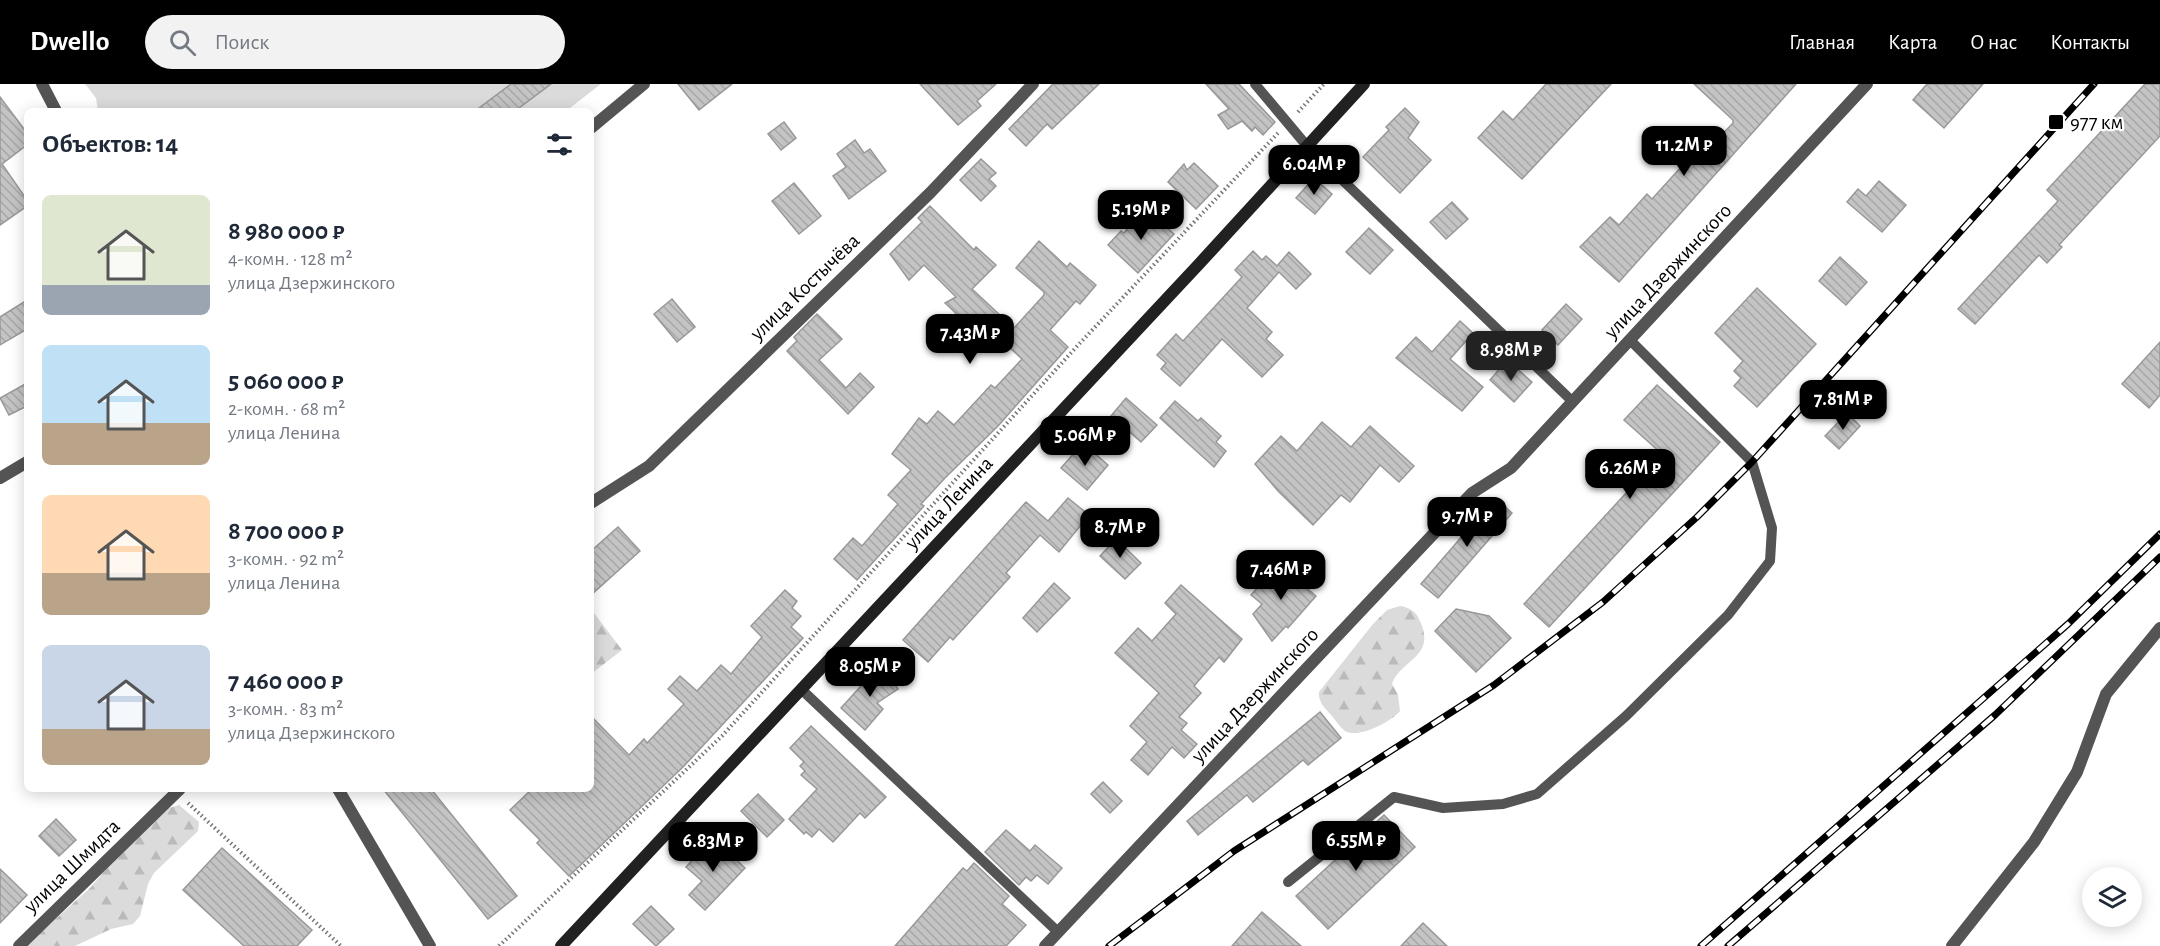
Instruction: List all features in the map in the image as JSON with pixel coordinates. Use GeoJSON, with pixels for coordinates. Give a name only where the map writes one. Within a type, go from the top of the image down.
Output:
{"type":"FeatureCollection","features":[{"type":"Feature","properties":{"kind":"main road","name":"улица Ленина"},"geometry":{"type":"LineString","coordinates":[[561,946],[802,690],[1364,84]]}},
{"type":"Feature","properties":{"kind":"street"},"geometry":{"type":"LineString","coordinates":[[42,84],[54,108]]}},
{"type":"Feature","properties":{"kind":"street"},"geometry":{"type":"LineString","coordinates":[[594,126],[644,84]]}},
{"type":"Feature","properties":{"kind":"street","name":"улица Костычёва"},"geometry":{"type":"LineString","coordinates":[[594,501],[650,466],[931,192],[1033,84]]}},
{"type":"Feature","properties":{"kind":"street","name":"улица Дзержинского"},"geometry":{"type":"LineString","coordinates":[[1045,946],[1472,493],[1511,468],[1571,400],[1631,341],[1867,84]]}},
{"type":"Feature","properties":{"kind":"street"},"geometry":{"type":"LineString","coordinates":[[0,478],[24,464]]}},
{"type":"Feature","properties":{"kind":"street"},"geometry":{"type":"LineString","coordinates":[[1952,946],[2034,842],[2077,772],[2106,694],[2160,628]]}},
{"type":"Feature","properties":{"kind":"street","name":"улица Шмидта"},"geometry":{"type":"LineString","coordinates":[[19,946],[176,792]]}},
{"type":"Feature","properties":{"kind":"street"},"geometry":{"type":"LineString","coordinates":[[340,792],[430,946]]}},
{"type":"Feature","properties":{"kind":"lane"},"geometry":{"type":"LineString","coordinates":[[1256,84],[1307,146],[1571,400]]}},
{"type":"Feature","properties":{"kind":"lane"},"geometry":{"type":"LineString","coordinates":[[1288,882],[1394,796],[1443,808],[1503,804],[1538,795],[1626,716],[1711,632],[1770,561],[1772,528],[1752,462],[1631,341]]}},
{"type":"Feature","properties":{"kind":"lane"},"geometry":{"type":"LineString","coordinates":[[802,690],[1058,932]]}},
{"type":"Feature","properties":{"kind":"path"},"geometry":{"type":"LineString","coordinates":[[499,946],[722,736],[1080,343],[1324,84]]}},
{"type":"Feature","properties":{"kind":"path"},"geometry":{"type":"LineString","coordinates":[[180,792],[341,946]]}},
{"type":"Feature","properties":{"kind":"green space"},"geometry":{"type":"Polygon","coordinates":[[[85,84],[601,84],[570,108],[98,108],[96,98],[85,84]]]}},
{"type":"Feature","properties":{"kind":"green space"},"geometry":{"type":"Polygon","coordinates":[[[1400,606],[1406,607],[1418,616],[1424,632],[1424,642],[1421,650],[1392,684],[1398,695],[1400,711],[1389,720],[1366,731],[1351,733],[1345,731],[1323,706],[1319,692],[1373,624],[1387,610],[1400,606]]]}},
{"type":"Feature","properties":{"kind":"green space"},"geometry":{"type":"Polygon","coordinates":[[[594,613],[622,650],[594,672],[594,613]]]}},
{"type":"Feature","properties":{"kind":"green space"},"geometry":{"type":"Polygon","coordinates":[[[179,805],[199,822],[198,831],[154,873],[148,884],[140,916],[133,924],[111,929],[75,946],[26,946],[91,887],[112,862],[169,808],[179,805]]]}},
{"type":"Feature","properties":{"kind":"building"},"geometry":{"type":"Polygon","coordinates":[[[511,84],[551,84],[519,108],[479,108],[511,84]]]}},
{"type":"Feature","properties":{"kind":"building"},"geometry":{"type":"Polygon","coordinates":[[[678,84],[732,84],[699,110],[678,84]]]}},
{"type":"Feature","properties":{"kind":"building"},"geometry":{"type":"Polygon","coordinates":[[[920,84],[996,84],[977,101],[981,106],[958,125],[920,84]]]}},
{"type":"Feature","properties":{"kind":"building"},"geometry":{"type":"Polygon","coordinates":[[[1053,84],[1099,84],[1052,129],[1047,124],[1026,146],[1009,129],[1053,84]]]}},
{"type":"Feature","properties":{"kind":"building"},"geometry":{"type":"Polygon","coordinates":[[[1206,84],[1239,84],[1275,122],[1263,135],[1255,127],[1252,131],[1242,121],[1228,129],[1218,115],[1229,109],[1206,84]]]}},
{"type":"Feature","properties":{"kind":"building"},"geometry":{"type":"Polygon","coordinates":[[[1546,84],[1611,84],[1522,179],[1478,138],[1503,111],[1513,120],[1546,84]]]}},
{"type":"Feature","properties":{"kind":"building"},"geometry":{"type":"Polygon","coordinates":[[[1694,84],[1796,84],[1619,282],[1580,247],[1610,217],[1619,225],[1647,194],[1652,199],[1692,155],[1680,143],[1691,130],[1710,147],[1733,123],[1733,120],[1694,84]]]}},
{"type":"Feature","properties":{"kind":"building"},"geometry":{"type":"Polygon","coordinates":[[[1927,84],[1983,84],[1944,128],[1913,100],[1927,84]]]}},
{"type":"Feature","properties":{"kind":"building"},"geometry":{"type":"Polygon","coordinates":[[[2145,84],[2160,84],[2160,136],[2059,245],[2062,247],[2047,263],[2039,255],[1975,324],[1958,309],[2058,201],[2047,190],[2145,84]]]}},
{"type":"Feature","properties":{"kind":"building"},"geometry":{"type":"Polygon","coordinates":[[[0,97],[24,129],[24,147],[2,164],[24,196],[24,208],[0,225],[0,97]]]}},
{"type":"Feature","properties":{"kind":"building"},"geometry":{"type":"Polygon","coordinates":[[[1405,108],[1419,122],[1408,138],[1431,160],[1400,193],[1363,157],[1389,130],[1386,127],[1405,108]]]}},
{"type":"Feature","properties":{"kind":"building"},"geometry":{"type":"Polygon","coordinates":[[[784,122],[796,138],[781,150],[768,134],[784,122]]]}},
{"type":"Feature","properties":{"kind":"building"},"geometry":{"type":"Polygon","coordinates":[[[855,140],[864,153],[870,149],[886,171],[849,199],[833,176],[846,167],[837,154],[855,140]]]}},
{"type":"Feature","properties":{"kind":"building"},"geometry":{"type":"Polygon","coordinates":[[[981,159],[996,173],[989,179],[996,186],[981,201],[960,180],[981,159]]]}},
{"type":"Feature","properties":{"kind":"building"},"geometry":{"type":"Polygon","coordinates":[[[1194,163],[1218,186],[1196,209],[1168,182],[1184,164],[1187,170],[1194,163]]]}},
{"type":"Feature","properties":{"kind":"building"},"geometry":{"type":"Polygon","coordinates":[[[1314,178],[1332,194],[1315,214],[1296,198],[1314,178]]]}},
{"type":"Feature","properties":{"kind":"building"},"geometry":{"type":"Polygon","coordinates":[[[1879,181],[1906,205],[1882,232],[1847,202],[1858,189],[1866,196],[1879,181]]]}},
{"type":"Feature","properties":{"kind":"building"},"geometry":{"type":"Polygon","coordinates":[[[794,183],[821,216],[799,234],[772,201],[794,183]]]}},
{"type":"Feature","properties":{"kind":"building"},"geometry":{"type":"Polygon","coordinates":[[[1452,202],[1468,219],[1446,239],[1430,222],[1452,202]]]}},
{"type":"Feature","properties":{"kind":"building"},"geometry":{"type":"Polygon","coordinates":[[[930,206],[974,250],[976,247],[996,265],[972,289],[1014,328],[1044,295],[1044,292],[1016,268],[1039,241],[1067,267],[1070,263],[1096,285],[1080,304],[1076,301],[1050,330],[1068,347],[998,426],[921,504],[924,506],[857,580],[834,559],[853,538],[862,546],[898,504],[888,495],[911,470],[892,454],[919,418],[927,424],[938,411],[954,425],[991,385],[995,388],[1022,359],[994,333],[986,342],[945,303],[956,297],[924,265],[909,280],[890,254],[922,222],[918,218],[930,206]]]}},
{"type":"Feature","properties":{"kind":"building"},"geometry":{"type":"Polygon","coordinates":[[[1144,208],[1174,234],[1138,273],[1108,245],[1121,231],[1124,233],[1144,208]]]}},
{"type":"Feature","properties":{"kind":"building"},"geometry":{"type":"Polygon","coordinates":[[[1369,228],[1393,250],[1370,274],[1346,252],[1369,228]]]}},
{"type":"Feature","properties":{"kind":"building"},"geometry":{"type":"Polygon","coordinates":[[[1253,251],[1262,260],[1266,256],[1277,266],[1289,252],[1311,274],[1296,289],[1279,272],[1247,308],[1272,332],[1266,339],[1283,355],[1262,377],[1222,339],[1180,386],[1161,369],[1166,363],[1157,355],[1176,334],[1183,341],[1242,277],[1235,270],[1253,251]]]}},
{"type":"Feature","properties":{"kind":"building"},"geometry":{"type":"Polygon","coordinates":[[[1840,257],[1867,282],[1846,305],[1819,281],[1840,257]]]}},
{"type":"Feature","properties":{"kind":"building"},"geometry":{"type":"Polygon","coordinates":[[[1757,288],[1816,344],[1757,407],[1734,386],[1741,378],[1734,371],[1743,361],[1715,333],[1757,288]]]}},
{"type":"Feature","properties":{"kind":"building"},"geometry":{"type":"Polygon","coordinates":[[[672,299],[695,327],[677,342],[654,314],[672,299]]]}},
{"type":"Feature","properties":{"kind":"building"},"geometry":{"type":"Polygon","coordinates":[[[24,302],[24,331],[0,345],[0,317],[24,302]]]}},
{"type":"Feature","properties":{"kind":"building"},"geometry":{"type":"Polygon","coordinates":[[[1566,304],[1582,319],[1558,345],[1542,330],[1566,304]]]}},
{"type":"Feature","properties":{"kind":"building"},"geometry":{"type":"Polygon","coordinates":[[[817,314],[842,339],[819,360],[846,388],[860,373],[874,387],[848,414],[787,351],[797,341],[794,337],[817,314]]]}},
{"type":"Feature","properties":{"kind":"building"},"geometry":{"type":"Polygon","coordinates":[[[1460,321],[1473,333],[1450,359],[1483,387],[1462,411],[1396,358],[1416,337],[1432,352],[1460,321]]]}},
{"type":"Feature","properties":{"kind":"building"},"geometry":{"type":"Polygon","coordinates":[[[2160,342],[2160,395],[2149,408],[2122,384],[2160,342]]]}},
{"type":"Feature","properties":{"kind":"building"},"geometry":{"type":"Polygon","coordinates":[[[1502,366],[1508,371],[1514,366],[1532,382],[1514,402],[1490,380],[1502,366]]]}},
{"type":"Feature","properties":{"kind":"building"},"geometry":{"type":"Polygon","coordinates":[[[24,385],[24,408],[9,415],[0,398],[24,385]]]}},
{"type":"Feature","properties":{"kind":"building"},"geometry":{"type":"Polygon","coordinates":[[[1657,385],[1720,442],[1549,627],[1524,604],[1662,454],[1624,420],[1657,385]]]}},
{"type":"Feature","properties":{"kind":"building"},"geometry":{"type":"Polygon","coordinates":[[[1126,398],[1157,425],[1141,442],[1111,416],[1126,398]]]}},
{"type":"Feature","properties":{"kind":"building"},"geometry":{"type":"Polygon","coordinates":[[[1175,401],[1198,421],[1201,418],[1221,436],[1216,442],[1226,451],[1214,467],[1160,418],[1175,401]]]}},
{"type":"Feature","properties":{"kind":"building"},"geometry":{"type":"Polygon","coordinates":[[[1847,413],[1860,426],[1839,449],[1825,436],[1847,413]]]}},
{"type":"Feature","properties":{"kind":"building"},"geometry":{"type":"Polygon","coordinates":[[[1322,422],[1351,447],[1370,426],[1414,466],[1399,482],[1380,465],[1350,502],[1341,495],[1313,525],[1278,491],[1255,464],[1281,436],[1297,451],[1322,422]]]}},
{"type":"Feature","properties":{"kind":"building"},"geometry":{"type":"Polygon","coordinates":[[[1083,443],[1108,465],[1087,490],[1061,468],[1083,443]]]}},
{"type":"Feature","properties":{"kind":"building"},"geometry":{"type":"Polygon","coordinates":[[[1068,498],[1089,515],[1059,552],[1040,535],[1006,573],[1010,577],[953,640],[950,637],[928,662],[903,640],[1026,502],[1048,521],[1068,498]]]}},
{"type":"Feature","properties":{"kind":"building"},"geometry":{"type":"Polygon","coordinates":[[[1495,498],[1512,513],[1438,598],[1421,584],[1495,498]]]}},
{"type":"Feature","properties":{"kind":"building"},"geometry":{"type":"Polygon","coordinates":[[[618,527],[640,551],[594,592],[594,548],[618,527]]]}},
{"type":"Feature","properties":{"kind":"building"},"geometry":{"type":"Polygon","coordinates":[[[1116,539],[1141,563],[1125,579],[1100,556],[1116,539]]]}},
{"type":"Feature","properties":{"kind":"building"},"geometry":{"type":"Polygon","coordinates":[[[1279,564],[1316,596],[1288,628],[1286,626],[1272,641],[1253,614],[1262,604],[1251,595],[1279,564]]]}},
{"type":"Feature","properties":{"kind":"building"},"geometry":{"type":"Polygon","coordinates":[[[1054,583],[1070,598],[1037,632],[1023,618],[1054,583]]]}},
{"type":"Feature","properties":{"kind":"building"},"geometry":{"type":"Polygon","coordinates":[[[1181,585],[1242,639],[1224,662],[1219,657],[1194,686],[1201,693],[1179,717],[1187,723],[1181,730],[1197,744],[1184,758],[1172,747],[1148,775],[1131,760],[1147,742],[1130,726],[1159,693],[1115,653],[1138,628],[1152,641],[1176,614],[1165,603],[1181,585]]]}},
{"type":"Feature","properties":{"kind":"building"},"geometry":{"type":"Polygon","coordinates":[[[785,590],[797,601],[792,608],[801,616],[791,627],[803,638],[684,766],[569,876],[537,843],[540,840],[510,810],[529,792],[594,792],[594,719],[629,755],[644,739],[647,743],[684,704],[668,689],[680,676],[697,691],[721,665],[731,674],[762,637],[751,626],[785,590]]]}},
{"type":"Feature","properties":{"kind":"building"},"geometry":{"type":"Polygon","coordinates":[[[1456,609],[1489,616],[1511,638],[1476,672],[1435,631],[1456,609]]]}},
{"type":"Feature","properties":{"kind":"building"},"geometry":{"type":"Polygon","coordinates":[[[883,666],[898,689],[877,703],[883,709],[865,730],[841,708],[871,675],[883,666]]]}},
{"type":"Feature","properties":{"kind":"building"},"geometry":{"type":"Polygon","coordinates":[[[1320,712],[1341,738],[1308,765],[1303,760],[1253,802],[1247,795],[1198,835],[1187,821],[1320,712]]]}},
{"type":"Feature","properties":{"kind":"building"},"geometry":{"type":"Polygon","coordinates":[[[811,726],[886,797],[865,818],[860,813],[833,842],[819,829],[812,837],[806,832],[804,834],[789,819],[817,789],[801,775],[805,771],[800,766],[804,762],[790,748],[811,726]]]}},
{"type":"Feature","properties":{"kind":"building"},"geometry":{"type":"Polygon","coordinates":[[[1103,782],[1122,801],[1110,813],[1091,794],[1103,782]]]}},
{"type":"Feature","properties":{"kind":"building"},"geometry":{"type":"Polygon","coordinates":[[[385,792],[433,792],[517,896],[488,919],[385,792]]]}},
{"type":"Feature","properties":{"kind":"building"},"geometry":{"type":"Polygon","coordinates":[[[758,794],[784,820],[767,837],[741,811],[758,794]]]}},
{"type":"Feature","properties":{"kind":"building"},"geometry":{"type":"Polygon","coordinates":[[[1384,815],[1415,847],[1328,929],[1296,896],[1384,815]]]}},
{"type":"Feature","properties":{"kind":"building"},"geometry":{"type":"Polygon","coordinates":[[[56,819],[76,840],[59,856],[39,836],[56,819]]]}},
{"type":"Feature","properties":{"kind":"building"},"geometry":{"type":"Polygon","coordinates":[[[1006,830],[1030,851],[1035,845],[1062,868],[1048,884],[1037,875],[1031,881],[1026,877],[1019,885],[985,852],[1006,830]]]}},
{"type":"Feature","properties":{"kind":"building"},"geometry":{"type":"Polygon","coordinates":[[[713,838],[745,868],[705,910],[689,895],[702,881],[686,867],[713,838]]]}},
{"type":"Feature","properties":{"kind":"building"},"geometry":{"type":"Polygon","coordinates":[[[222,848],[312,930],[297,946],[244,946],[183,890],[222,848]]]}},
{"type":"Feature","properties":{"kind":"building"},"geometry":{"type":"Polygon","coordinates":[[[974,863],[1009,896],[1002,904],[1026,925],[1006,946],[895,946],[963,868],[967,871],[974,863]]]}},
{"type":"Feature","properties":{"kind":"building"},"geometry":{"type":"Polygon","coordinates":[[[0,869],[27,895],[0,923],[0,869]]]}},
{"type":"Feature","properties":{"kind":"building"},"geometry":{"type":"Polygon","coordinates":[[[651,906],[674,929],[656,946],[633,924],[651,906]]]}},
{"type":"Feature","properties":{"kind":"building"},"geometry":{"type":"Polygon","coordinates":[[[1262,912],[1301,946],[1232,946],[1262,912]]]}},
{"type":"Feature","properties":{"kind":"building"},"geometry":{"type":"Polygon","coordinates":[[[1423,923],[1447,946],[1401,946],[1423,923]]]}},
{"type":"Feature","properties":{"kind":"railway"},"geometry":{"type":"LineString","coordinates":[[1109,946],[1234,851],[1494,685],[1603,602],[1697,517],[1752,462],[2094,84]]}},
{"type":"Feature","properties":{"kind":"railway"},"geometry":{"type":"LineString","coordinates":[[1701,946],[2068,624],[2160,534]]}},
{"type":"Feature","properties":{"kind":"railway"},"geometry":{"type":"LineString","coordinates":[[1728,946],[1995,715],[2160,557]]}},
{"type":"Feature","properties":{"kind":"place","name":"977 км"},"geometry":{"type":"Point","coordinates":[2056,122]}}]}
